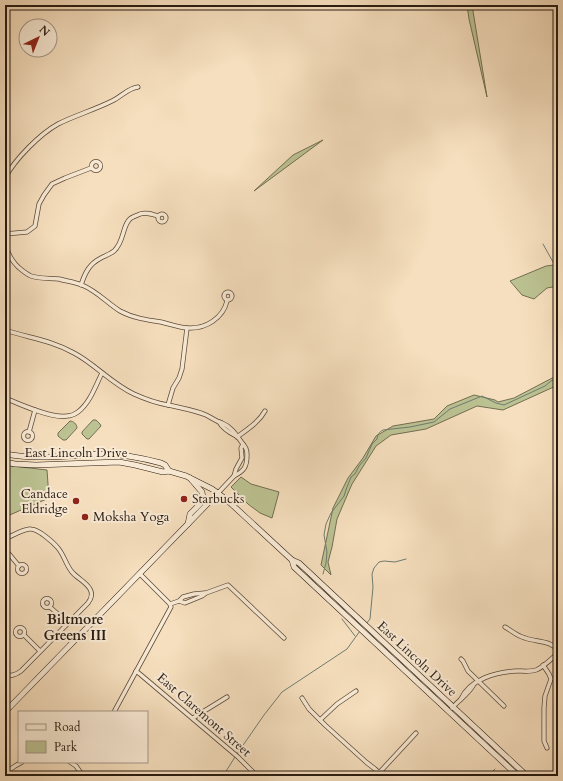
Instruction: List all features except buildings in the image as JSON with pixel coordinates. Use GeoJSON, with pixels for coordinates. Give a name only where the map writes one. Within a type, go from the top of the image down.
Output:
{"type":"FeatureCollection","features":[{"type":"Feature","properties":{"kind":"main road","name":"East Lincoln Drive"},"geometry":{"type":"LineString","coordinates":[[5,454],[26,457],[104,454],[119,455],[161,463],[165,465],[169,471]]}},
{"type":"Feature","properties":{"kind":"main road","name":"East Lincoln Drive"},"geometry":{"type":"LineString","coordinates":[[5,462],[36,466],[119,462],[163,472],[169,471],[189,478],[212,489],[237,509],[292,560],[294,567],[358,622],[448,711],[518,776]]}},
{"type":"Feature","properties":{"kind":"main road"},"geometry":{"type":"LineString","coordinates":[[187,525],[190,514],[200,504],[203,498],[202,492],[189,478]]}},
{"type":"Feature","properties":{"kind":"main road"},"geometry":{"type":"LineString","coordinates":[[6,709],[218,493]]}},
{"type":"Feature","properties":{"kind":"main road","name":"East Lincoln Drive"},"geometry":{"type":"LineString","coordinates":[[366,630],[453,707],[527,776]]}},
{"type":"Feature","properties":{"kind":"street"},"geometry":{"type":"LineString","coordinates":[[5,178],[7,170],[34,142],[58,124],[114,100],[128,90],[138,87]]}},
{"type":"Feature","properties":{"kind":"street"},"geometry":{"type":"LineString","coordinates":[[5,234],[27,232],[35,226],[40,204],[44,195],[52,184],[92,168]]}},
{"type":"Feature","properties":{"kind":"street"},"geometry":{"type":"LineString","coordinates":[[81,285],[87,269],[98,259],[114,251],[118,246],[129,220],[144,213],[158,216]]}},
{"type":"Feature","properties":{"kind":"street"},"geometry":{"type":"LineString","coordinates":[[5,241],[12,261],[31,276],[58,279],[81,285],[93,290],[119,311],[131,316],[187,328],[197,328],[214,321],[222,313],[227,301]]}},
{"type":"Feature","properties":{"kind":"street"},"geometry":{"type":"LineString","coordinates":[[168,405],[173,388],[182,370],[187,328]]}},
{"type":"Feature","properties":{"kind":"street"},"geometry":{"type":"LineString","coordinates":[[5,330],[46,341],[63,348],[86,360],[129,392],[142,398],[184,408],[206,415],[219,422],[221,426],[237,437],[246,446],[247,461],[241,473],[234,476],[218,493]]}},
{"type":"Feature","properties":{"kind":"street"},"geometry":{"type":"LineString","coordinates":[[5,398],[35,410],[66,417],[75,414],[86,404],[102,373]]}},
{"type":"Feature","properties":{"kind":"street"},"geometry":{"type":"LineString","coordinates":[[29,432],[35,410]]}},
{"type":"Feature","properties":{"kind":"street"},"geometry":{"type":"LineString","coordinates":[[237,437],[254,424],[265,411]]}},
{"type":"Feature","properties":{"kind":"street"},"geometry":{"type":"LineString","coordinates":[[234,476],[242,458],[241,448],[243,444]]}},
{"type":"Feature","properties":{"kind":"street"},"geometry":{"type":"LineString","coordinates":[[242,455],[247,455]]}},
{"type":"Feature","properties":{"kind":"street"},"geometry":{"type":"LineString","coordinates":[[5,539],[27,529],[36,530],[58,548],[70,571],[91,590],[90,600],[21,671],[15,675],[5,673]]}},
{"type":"Feature","properties":{"kind":"street"},"geometry":{"type":"LineString","coordinates":[[5,549],[19,566]]}},
{"type":"Feature","properties":{"kind":"street"},"geometry":{"type":"LineString","coordinates":[[115,711],[172,607],[140,574]]}},
{"type":"Feature","properties":{"kind":"street"},"geometry":{"type":"LineString","coordinates":[[170,604],[179,601],[185,603],[228,585],[284,638]]}},
{"type":"Feature","properties":{"kind":"street"},"geometry":{"type":"LineString","coordinates":[[50,607],[68,623]]}},
{"type":"Feature","properties":{"kind":"street"},"geometry":{"type":"LineString","coordinates":[[505,627],[517,635],[549,644],[556,647],[558,650]]}},
{"type":"Feature","properties":{"kind":"street"},"geometry":{"type":"LineString","coordinates":[[24,635],[40,651]]}},
{"type":"Feature","properties":{"kind":"street"},"geometry":{"type":"LineString","coordinates":[[448,711],[466,695],[474,684],[479,681],[504,672],[536,670],[558,653]]}},
{"type":"Feature","properties":{"kind":"street"},"geometry":{"type":"LineString","coordinates":[[460,659],[463,661],[468,671],[504,706]]}},
{"type":"Feature","properties":{"kind":"street"},"geometry":{"type":"LineString","coordinates":[[544,665],[551,679],[545,696],[544,708],[544,741],[547,748]]}},
{"type":"Feature","properties":{"kind":"street","name":"East Claremont Street"},"geometry":{"type":"LineString","coordinates":[[136,671],[238,757],[257,776]]}},
{"type":"Feature","properties":{"kind":"street"},"geometry":{"type":"LineString","coordinates":[[320,720],[346,696],[356,691]]}},
{"type":"Feature","properties":{"kind":"street"},"geometry":{"type":"LineString","coordinates":[[193,718],[227,696]]}},
{"type":"Feature","properties":{"kind":"street"},"geometry":{"type":"LineString","coordinates":[[302,698],[309,709],[320,720],[383,776]]}},
{"type":"Feature","properties":{"kind":"street"},"geometry":{"type":"LineString","coordinates":[[379,773],[416,733]]}},
{"type":"Feature","properties":{"kind":"street"},"geometry":{"type":"LineString","coordinates":[[5,773],[20,763]]}},
{"type":"Feature","properties":{"kind":"street"},"geometry":{"type":"LineString","coordinates":[[72,763],[76,766],[83,776]]}},
{"type":"Feature","properties":{"kind":"street"},"geometry":{"type":"LineString","coordinates":[[76,766],[79,763]]}},
{"type":"Feature","properties":{"kind":"green space"},"geometry":{"type":"Polygon","coordinates":[[[467,5],[472,5],[487,97],[469,19],[467,5]]]}},
{"type":"Feature","properties":{"kind":"green space"},"geometry":{"type":"Polygon","coordinates":[[[323,140],[254,191],[293,155],[323,140]]]}},
{"type":"Feature","properties":{"kind":"green space"},"geometry":{"type":"Polygon","coordinates":[[[546,266],[558,266],[558,286],[547,288],[534,299],[522,295],[510,281],[546,266]]]}},
{"type":"Feature","properties":{"kind":"green space"},"geometry":{"type":"Polygon","coordinates":[[[558,375],[558,385],[503,410],[477,406],[426,429],[391,435],[376,446],[352,484],[337,519],[328,562],[331,575],[321,565],[333,508],[348,478],[363,458],[376,436],[393,426],[434,419],[447,406],[474,395],[498,402],[514,398],[558,375]]]}},
{"type":"Feature","properties":{"kind":"green space"},"geometry":{"type":"Polygon","coordinates":[[[93,420],[96,420],[101,426],[89,439],[87,439],[82,432],[93,420]]]}},
{"type":"Feature","properties":{"kind":"green space"},"geometry":{"type":"Polygon","coordinates":[[[70,421],[75,423],[77,428],[66,440],[63,440],[58,436],[58,433],[70,421]]]}},
{"type":"Feature","properties":{"kind":"green space"},"geometry":{"type":"Polygon","coordinates":[[[5,465],[47,470],[49,498],[5,517],[5,465]]]}},
{"type":"Feature","properties":{"kind":"green space"},"geometry":{"type":"Polygon","coordinates":[[[241,477],[251,484],[279,492],[272,518],[260,513],[248,504],[231,487],[241,477]]]}},
{"type":"Feature","properties":{"kind":"waterway"},"geometry":{"type":"LineString","coordinates":[[543,244],[558,271]]}},
{"type":"Feature","properties":{"kind":"waterway"},"geometry":{"type":"LineString","coordinates":[[323,574],[327,552],[324,535],[326,524],[331,513],[344,496],[351,477],[355,474],[359,466],[366,458],[372,444],[377,439],[378,434],[383,430],[410,427],[434,422],[450,409],[482,396],[504,405],[545,386],[558,378]]}},
{"type":"Feature","properties":{"kind":"waterway"},"geometry":{"type":"LineString","coordinates":[[366,624],[370,619],[373,587],[372,574],[374,568],[379,562],[395,562],[406,559]]}},
{"type":"Feature","properties":{"kind":"waterway"},"geometry":{"type":"LineString","coordinates":[[342,619],[355,636]]}},
{"type":"Feature","properties":{"kind":"waterway"},"geometry":{"type":"LineString","coordinates":[[237,754],[282,692],[347,649],[360,631]]}},
{"type":"Feature","properties":{"kind":"waterway"},"geometry":{"type":"LineString","coordinates":[[223,776],[235,757]]}},
{"type":"Feature","properties":{"kind":"waterway"},"geometry":{"type":"LineString","coordinates":[[488,776],[495,769]]}},
{"type":"Feature","properties":{"kind":"place","name":"Starbucks"},"geometry":{"type":"Point","coordinates":[184,499]}},
{"type":"Feature","properties":{"kind":"place","name":"Candace Eldridge"},"geometry":{"type":"Point","coordinates":[76,501]}},
{"type":"Feature","properties":{"kind":"place","name":"Moksha Yoga"},"geometry":{"type":"Point","coordinates":[85,517]}},
{"type":"Feature","properties":{"kind":"district","name":"Biltmore Greens III"},"geometry":{"type":"Point","coordinates":[75,628]}}]}
